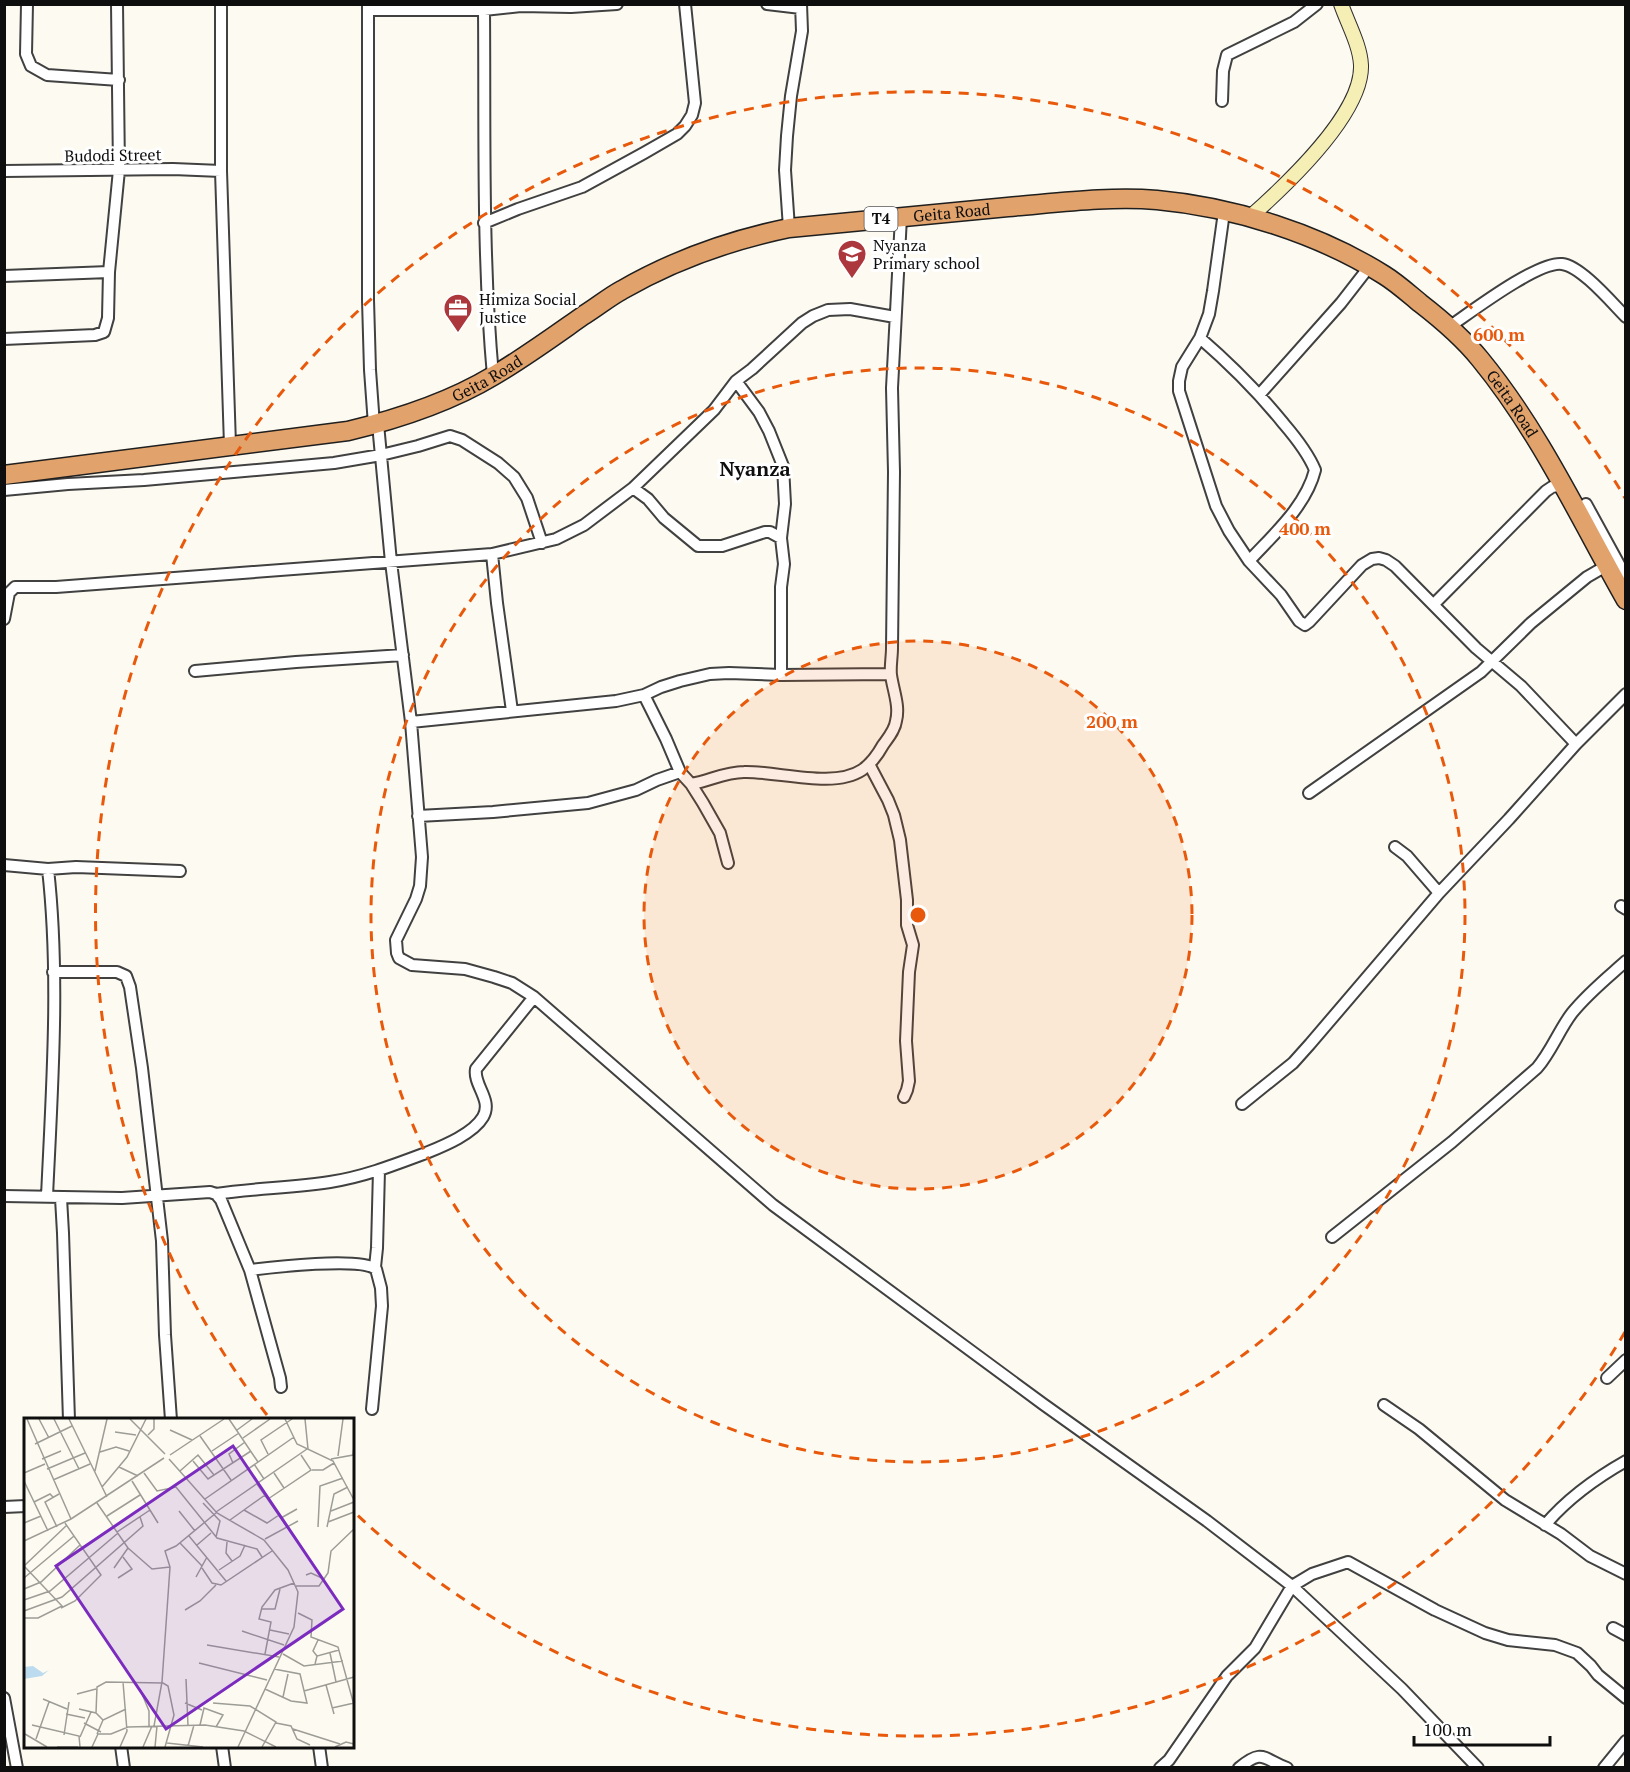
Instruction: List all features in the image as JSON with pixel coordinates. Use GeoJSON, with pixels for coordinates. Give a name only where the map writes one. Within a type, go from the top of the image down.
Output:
{"type":"FeatureCollection","features":[{"type":"Feature","properties":{"kind":"highway","name":"Geita Road"},"geometry":{"type":"LineString","coordinates":[[4,475],[348,431],[376,424],[461,393],[493,376],[621,290],[666,267],[748,236],[789,228],[901,217],[1108,199],[1156,200],[1224,212],[1298,232],[1385,275],[1449,327],[1479,358],[1509,397],[1544,450],[1626,600]]}},
{"type":"Feature","properties":{"kind":"street"},"geometry":{"type":"LineString","coordinates":[[27,4],[26,54],[31,66],[47,75],[118,80]]}},
{"type":"Feature","properties":{"kind":"street"},"geometry":{"type":"LineString","coordinates":[[4,339],[95,335],[104,332],[108,318],[109,272],[119,170],[117,4]]}},
{"type":"Feature","properties":{"kind":"street"},"geometry":{"type":"LineString","coordinates":[[221,4],[221,171],[230,446]]}},
{"type":"Feature","properties":{"kind":"street"},"geometry":{"type":"LineString","coordinates":[[617,4],[571,7],[521,5],[484,10],[368,8],[370,370],[411,722],[422,857],[420,886],[416,899],[396,940],[399,958],[412,965],[481,972],[512,983],[534,997],[773,1205],[1043,1404],[1207,1521],[1288,1583],[1402,1689],[1478,1767]]}},
{"type":"Feature","properties":{"kind":"street"},"geometry":{"type":"LineString","coordinates":[[484,224],[518,209],[582,187],[661,143],[685,126],[692,115],[695,103],[685,4]]}},
{"type":"Feature","properties":{"kind":"street"},"geometry":{"type":"LineString","coordinates":[[767,4],[801,6],[802,31],[794,74],[785,170],[789,228]]}},
{"type":"Feature","properties":{"kind":"street"},"geometry":{"type":"LineString","coordinates":[[1222,101],[1223,71],[1227,55],[1294,22],[1317,4]]}},
{"type":"Feature","properties":{"kind":"street"},"geometry":{"type":"LineString","coordinates":[[1249,218],[1301,169],[1343,117],[1356,92],[1361,66],[1354,38],[1341,4]]}},
{"type":"Feature","properties":{"kind":"street"},"geometry":{"type":"LineString","coordinates":[[484,10],[484,224],[488,326],[493,376]]}},
{"type":"Feature","properties":{"kind":"street","name":"Budodi Street"},"geometry":{"type":"LineString","coordinates":[[4,171],[221,171]]}},
{"type":"Feature","properties":{"kind":"street"},"geometry":{"type":"LineString","coordinates":[[1224,212],[1209,314],[1200,338],[1182,367],[1179,391],[1216,506],[1229,531],[1250,561],[1281,595],[1299,621],[1305,625],[1362,565],[1379,558],[1390,562],[1469,641],[1521,686],[1576,744]]}},
{"type":"Feature","properties":{"kind":"street"},"geometry":{"type":"LineString","coordinates":[[691,784],[734,772],[819,778],[842,777],[856,773],[869,764],[894,729],[897,710],[891,674],[894,472],[892,388],[901,217]]}},
{"type":"Feature","properties":{"kind":"street"},"geometry":{"type":"LineString","coordinates":[[1449,327],[1489,300],[1551,264],[1563,264],[1584,275],[1626,317]]}},
{"type":"Feature","properties":{"kind":"street"},"geometry":{"type":"LineString","coordinates":[[1260,394],[1341,303],[1369,267]]}},
{"type":"Feature","properties":{"kind":"street"},"geometry":{"type":"LineString","coordinates":[[4,276],[109,272]]}},
{"type":"Feature","properties":{"kind":"street"},"geometry":{"type":"LineString","coordinates":[[4,619],[9,592],[15,587],[56,587],[492,554],[556,539],[584,525],[633,488],[714,410],[736,381],[802,323],[828,310],[850,309],[895,317]]}},
{"type":"Feature","properties":{"kind":"street"},"geometry":{"type":"LineString","coordinates":[[1200,338],[1260,394],[1291,432],[1315,470],[1310,484],[1288,519],[1250,561]]}},
{"type":"Feature","properties":{"kind":"street"},"geometry":{"type":"LineString","coordinates":[[736,381],[769,430],[780,453],[783,466],[785,504],[781,538],[784,564],[781,587],[781,675]]}},
{"type":"Feature","properties":{"kind":"street"},"geometry":{"type":"LineString","coordinates":[[4,490],[334,463],[381,455],[450,436],[462,440],[498,463],[514,477],[527,498],[542,543]]}},
{"type":"Feature","properties":{"kind":"street"},"geometry":{"type":"LineString","coordinates":[[1434,604],[1546,491],[1562,485]]}},
{"type":"Feature","properties":{"kind":"street"},"geometry":{"type":"LineString","coordinates":[[633,488],[698,546],[722,546],[765,532],[781,538]]}},
{"type":"Feature","properties":{"kind":"street"},"geometry":{"type":"LineString","coordinates":[[1586,504],[1626,577]]}},
{"type":"Feature","properties":{"kind":"street"},"geometry":{"type":"LineString","coordinates":[[492,554],[496,603],[512,711]]}},
{"type":"Feature","properties":{"kind":"street"},"geometry":{"type":"LineString","coordinates":[[1309,793],[1481,672],[1531,623],[1571,590],[1606,566]]}},
{"type":"Feature","properties":{"kind":"street"},"geometry":{"type":"LineString","coordinates":[[195,671],[403,655]]}},
{"type":"Feature","properties":{"kind":"street"},"geometry":{"type":"LineString","coordinates":[[411,722],[589,705],[644,695],[680,681],[710,674],[891,674]]}},
{"type":"Feature","properties":{"kind":"street"},"geometry":{"type":"LineString","coordinates":[[1242,1104],[1293,1063],[1439,893],[1576,744],[1626,694]]}},
{"type":"Feature","properties":{"kind":"street"},"geometry":{"type":"LineString","coordinates":[[644,695],[680,772],[691,784],[720,834],[728,863]]}},
{"type":"Feature","properties":{"kind":"street"},"geometry":{"type":"LineString","coordinates":[[869,764],[888,800],[899,834],[907,900],[907,925],[913,945],[909,972],[906,1041],[909,1086],[904,1097]]}},
{"type":"Feature","properties":{"kind":"street"},"geometry":{"type":"LineString","coordinates":[[418,816],[494,812],[588,803],[636,790],[680,772]]}},
{"type":"Feature","properties":{"kind":"street"},"geometry":{"type":"LineString","coordinates":[[1395,847],[1407,856],[1439,893]]}},
{"type":"Feature","properties":{"kind":"street"},"geometry":{"type":"LineString","coordinates":[[4,865],[48,869],[76,867],[180,871]]}},
{"type":"Feature","properties":{"kind":"street"},"geometry":{"type":"LineString","coordinates":[[47,1197],[54,1045],[52,901],[48,869]]}},
{"type":"Feature","properties":{"kind":"street"},"geometry":{"type":"LineString","coordinates":[[1332,1237],[1452,1142],[1537,1068],[1571,1015],[1590,993],[1626,961]]}},
{"type":"Feature","properties":{"kind":"street"},"geometry":{"type":"LineString","coordinates":[[53,972],[117,972],[124,975],[129,982],[142,1068],[162,1241],[171,1418]]}},
{"type":"Feature","properties":{"kind":"street"},"geometry":{"type":"LineString","coordinates":[[4,1196],[122,1198],[210,1192],[216,1194],[330,1182],[380,1170],[444,1146],[466,1133],[481,1120],[485,1097],[475,1074],[476,1069],[534,997]]}},
{"type":"Feature","properties":{"kind":"street"},"geometry":{"type":"LineString","coordinates":[[372,1409],[382,1306],[381,1288],[375,1267],[380,1170]]}},
{"type":"Feature","properties":{"kind":"street"},"geometry":{"type":"LineString","coordinates":[[216,1194],[231,1222],[250,1270],[281,1388]]}},
{"type":"Feature","properties":{"kind":"street"},"geometry":{"type":"LineString","coordinates":[[60,1198],[64,1244],[69,1418]]}},
{"type":"Feature","properties":{"kind":"street"},"geometry":{"type":"LineString","coordinates":[[250,1270],[282,1265],[314,1264],[365,1264],[375,1267]]}},
{"type":"Feature","properties":{"kind":"street"},"geometry":{"type":"LineString","coordinates":[[1607,1378],[1626,1360]]}},
{"type":"Feature","properties":{"kind":"street"},"geometry":{"type":"LineString","coordinates":[[1384,1405],[1419,1429],[1491,1490],[1561,1534],[1590,1556],[1626,1574]]}},
{"type":"Feature","properties":{"kind":"street"},"geometry":{"type":"LineString","coordinates":[[1545,1525],[1552,1516],[1584,1489],[1626,1461]]}},
{"type":"Feature","properties":{"kind":"street"},"geometry":{"type":"LineString","coordinates":[[4,1507],[24,1506]]}},
{"type":"Feature","properties":{"kind":"street"},"geometry":{"type":"LineString","coordinates":[[1160,1767],[1169,1760],[1227,1676],[1255,1648],[1288,1583],[1348,1562],[1435,1610],[1485,1633],[1508,1640],[1555,1645],[1577,1653],[1598,1675],[1626,1698]]}},
{"type":"Feature","properties":{"kind":"street"},"geometry":{"type":"LineString","coordinates":[[1613,1628],[1626,1635]]}},
{"type":"Feature","properties":{"kind":"street"},"geometry":{"type":"LineString","coordinates":[[4,1698],[17,1767]]}},
{"type":"Feature","properties":{"kind":"street"},"geometry":{"type":"LineString","coordinates":[[1604,1767],[1626,1741]]}},
{"type":"Feature","properties":{"kind":"street"},"geometry":{"type":"LineString","coordinates":[[121,1748],[124,1767]]}},
{"type":"Feature","properties":{"kind":"street"},"geometry":{"type":"LineString","coordinates":[[222,1748],[225,1767]]}},
{"type":"Feature","properties":{"kind":"street"},"geometry":{"type":"LineString","coordinates":[[320,1748],[322,1767]]}},
{"type":"Feature","properties":{"kind":"street"},"geometry":{"type":"LineString","coordinates":[[1239,1767],[1251,1758],[1260,1756],[1287,1767]]}},
{"type":"Feature","properties":{"kind":"place","name":"Nyanza Primary school"},"geometry":{"type":"Point","coordinates":[852,280]}},
{"type":"Feature","properties":{"kind":"place","name":"Himiza Social Justice"},"geometry":{"type":"Point","coordinates":[458,334]}},
{"type":"Feature","properties":{"kind":"district","name":"Nyanza"},"geometry":{"type":"Point","coordinates":[755,469]}}]}
